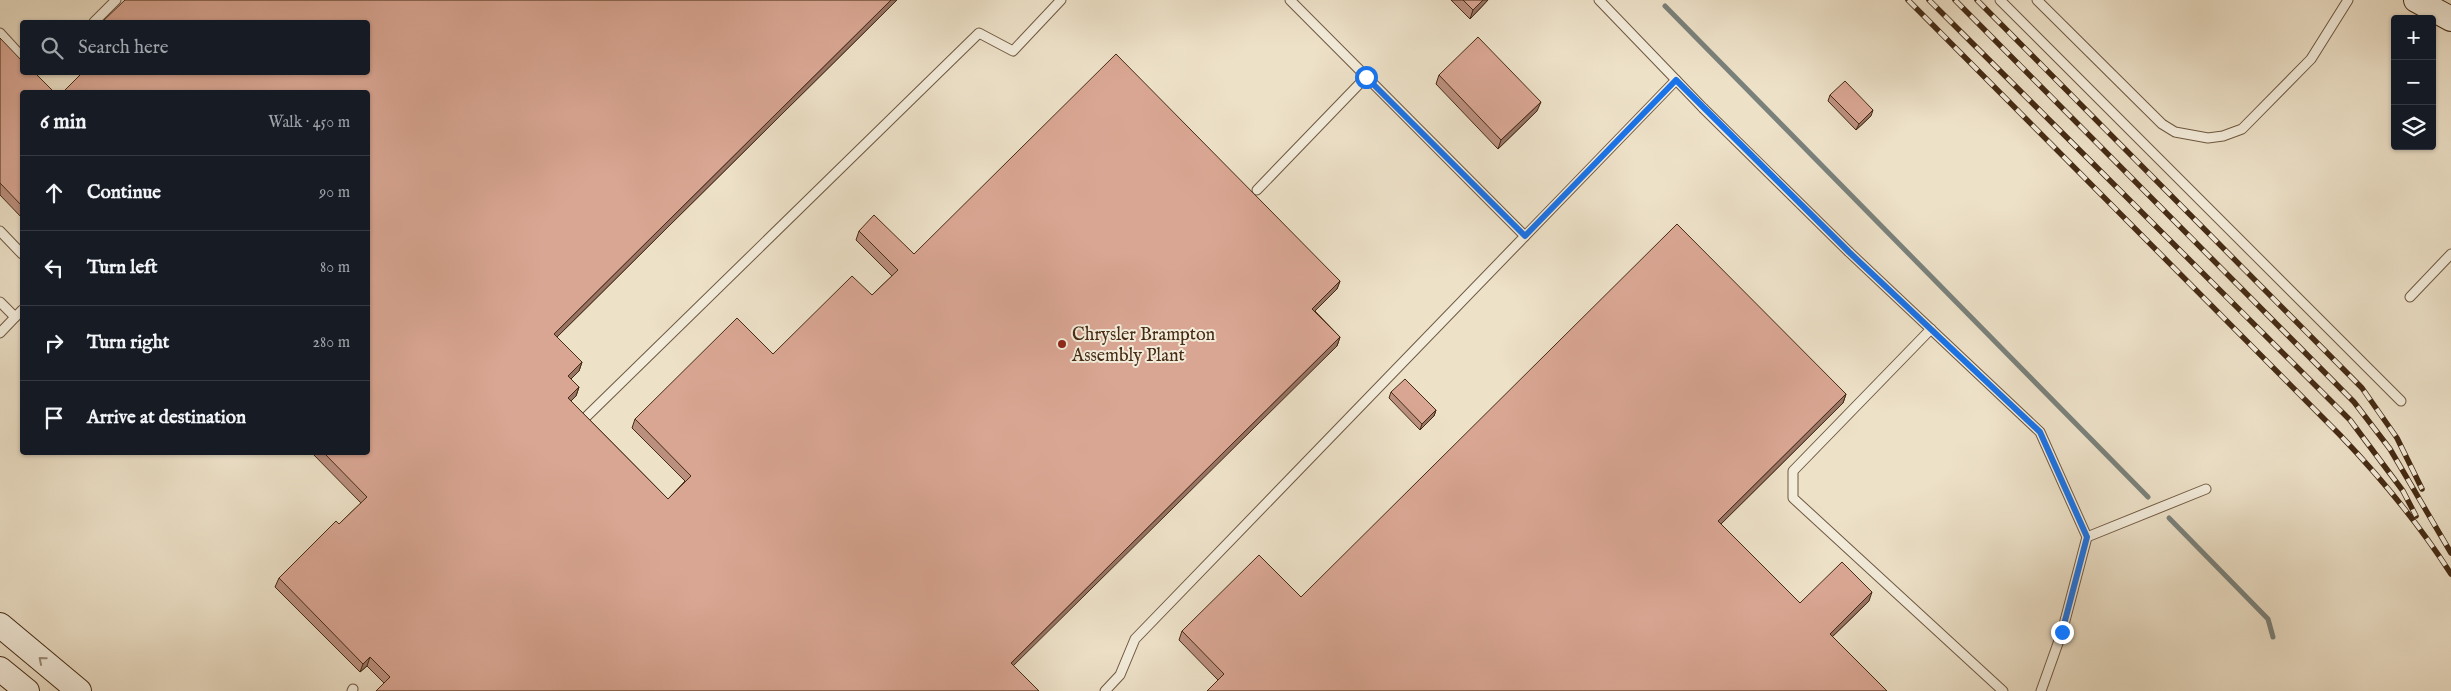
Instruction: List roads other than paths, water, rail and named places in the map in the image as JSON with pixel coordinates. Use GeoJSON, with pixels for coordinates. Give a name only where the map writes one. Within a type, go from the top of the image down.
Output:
{"type":"FeatureCollection","features":[{"type":"Feature","properties":{"kind":"main road"},"geometry":{"type":"LineString","coordinates":[[2416,0],[2451,19]]}},
{"type":"Feature","properties":{"kind":"main road"},"geometry":{"type":"LineString","coordinates":[[0,625],[79,691]]}},
{"type":"Feature","properties":{"kind":"lane"},"geometry":{"type":"LineString","coordinates":[[96,20],[116,0]]}},
{"type":"Feature","properties":{"kind":"lane"},"geometry":{"type":"LineString","coordinates":[[585,418],[979,33],[1013,51],[1061,0]]}},
{"type":"Feature","properties":{"kind":"lane"},"geometry":{"type":"LineString","coordinates":[[1290,0],[1525,236]]}},
{"type":"Feature","properties":{"kind":"lane"},"geometry":{"type":"LineString","coordinates":[[1599,0],[1703,108],[1849,252],[2040,432],[2087,537],[2062,632],[2041,691]]}},
{"type":"Feature","properties":{"kind":"lane"},"geometry":{"type":"LineString","coordinates":[[2000,0],[2402,401]]}},
{"type":"Feature","properties":{"kind":"lane"},"geometry":{"type":"LineString","coordinates":[[2037,0],[2162,124],[2175,132],[2208,138],[2223,136],[2242,129],[2311,59],[2348,0]]}},
{"type":"Feature","properties":{"kind":"lane"},"geometry":{"type":"LineString","coordinates":[[0,33],[20,55]]}},
{"type":"Feature","properties":{"kind":"lane"},"geometry":{"type":"LineString","coordinates":[[1257,190],[1366,77]]}},
{"type":"Feature","properties":{"kind":"lane"},"geometry":{"type":"LineString","coordinates":[[1105,691],[1120,676],[1135,639],[1676,80]]}},
{"type":"Feature","properties":{"kind":"lane"},"geometry":{"type":"LineString","coordinates":[[0,231],[20,252]]}},
{"type":"Feature","properties":{"kind":"lane"},"geometry":{"type":"LineString","coordinates":[[2410,297],[2451,254]]}},
{"type":"Feature","properties":{"kind":"lane"},"geometry":{"type":"LineString","coordinates":[[0,302],[15,317]]}},
{"type":"Feature","properties":{"kind":"lane"},"geometry":{"type":"LineString","coordinates":[[0,333],[20,312]]}},
{"type":"Feature","properties":{"kind":"lane"},"geometry":{"type":"LineString","coordinates":[[1931,329],[1792,470],[1793,498],[2003,691]]}},
{"type":"Feature","properties":{"kind":"lane"},"geometry":{"type":"LineString","coordinates":[[2087,537],[2206,489]]}},
{"type":"Feature","properties":{"kind":"waterway"},"geometry":{"type":"LineString","coordinates":[[1665,6],[2148,497]]}},
{"type":"Feature","properties":{"kind":"waterway"},"geometry":{"type":"LineString","coordinates":[[2169,518],[2268,619],[2273,637]]}},
{"type":"Feature","properties":{"kind":"railway"},"geometry":{"type":"LineString","coordinates":[[1908,0],[2340,435],[2399,502],[2451,574]]}},
{"type":"Feature","properties":{"kind":"railway"},"geometry":{"type":"LineString","coordinates":[[1929,0],[2350,420],[2403,491],[2416,516]]}},
{"type":"Feature","properties":{"kind":"railway"},"geometry":{"type":"LineString","coordinates":[[1955,0],[2354,402],[2390,449],[2451,553]]}},
{"type":"Feature","properties":{"kind":"railway"},"geometry":{"type":"LineString","coordinates":[[1977,0],[2362,388],[2397,438],[2422,489]]}},
{"type":"Feature","properties":{"kind":"place","name":"Chrysler Brampton Assembly Plant"},"geometry":{"type":"Point","coordinates":[1062,344]}}]}
